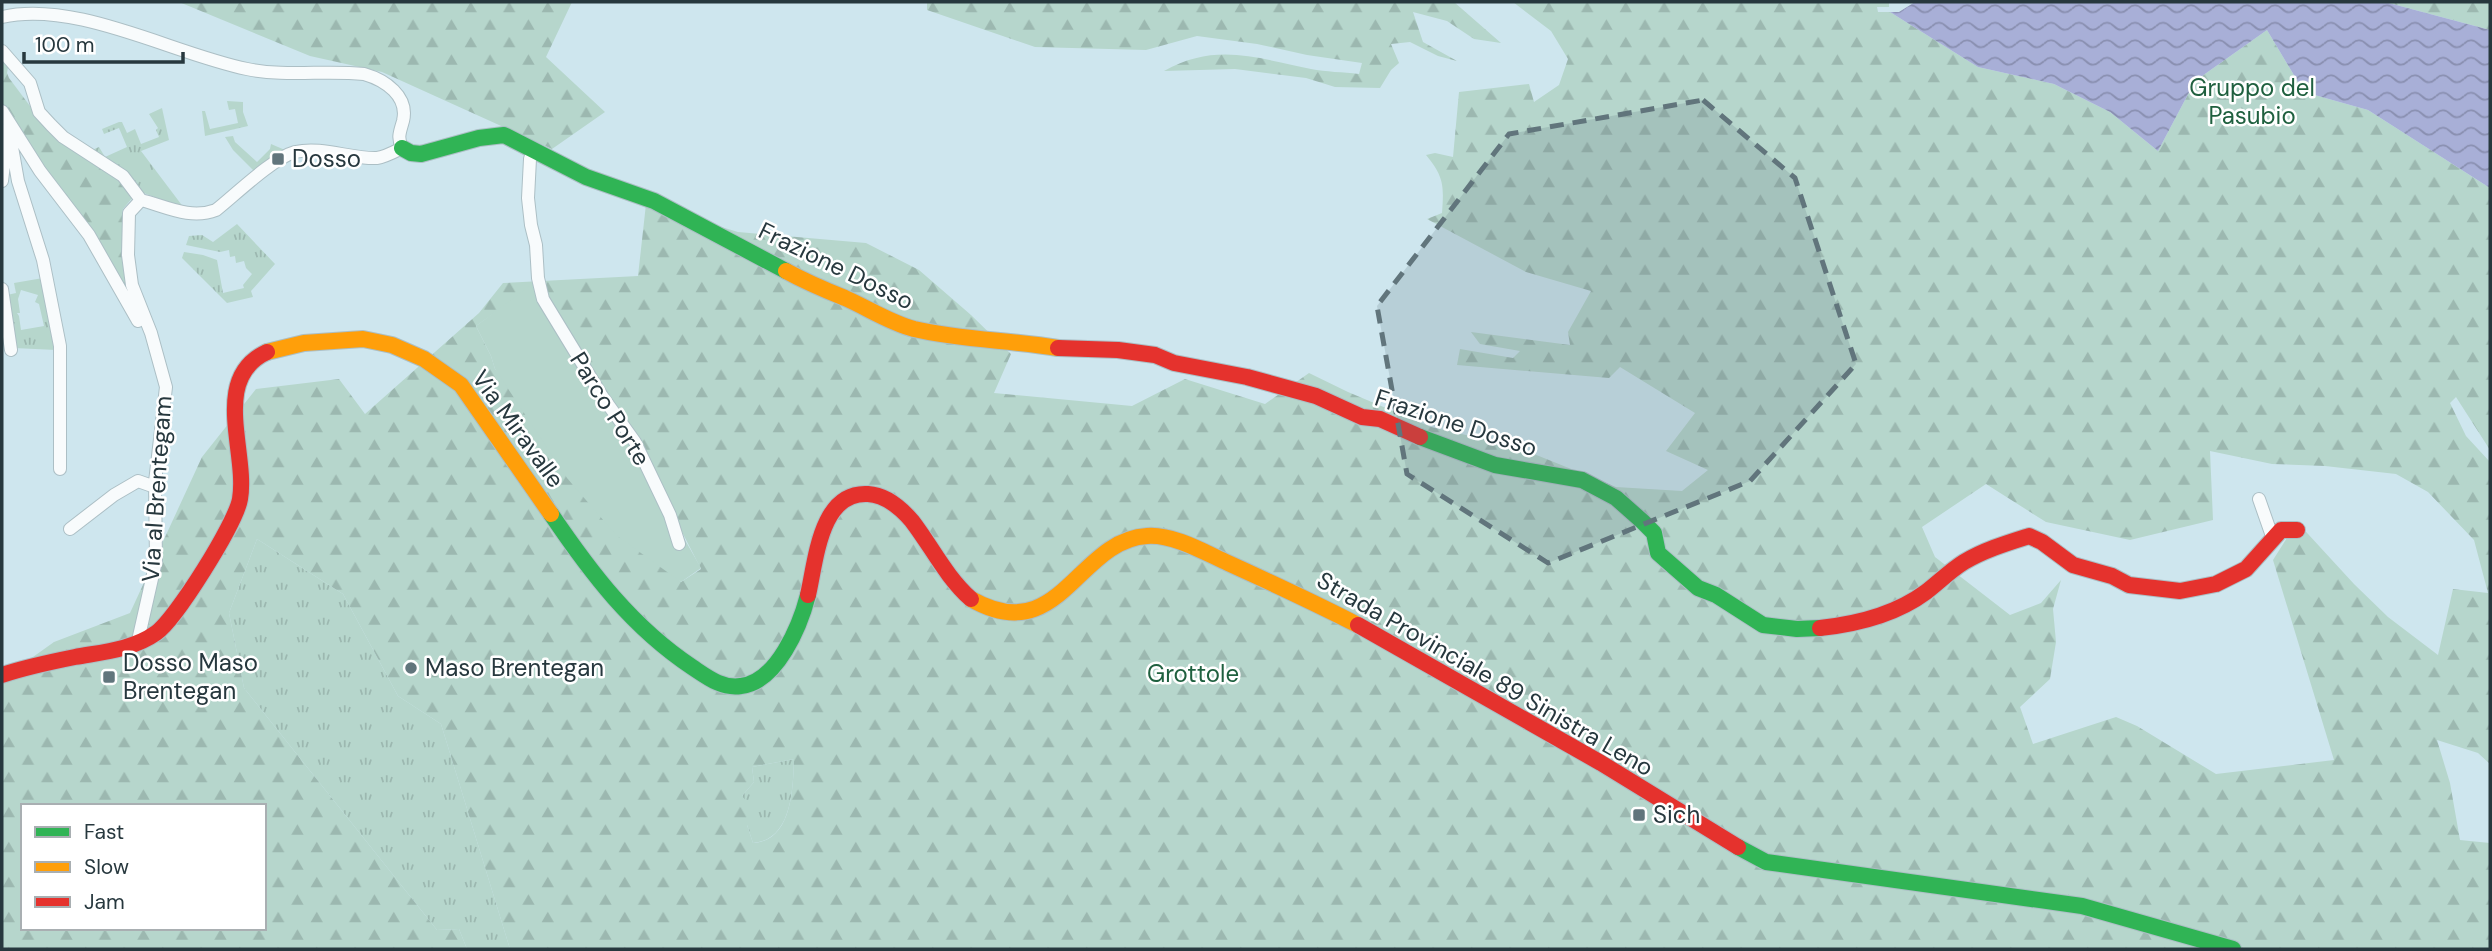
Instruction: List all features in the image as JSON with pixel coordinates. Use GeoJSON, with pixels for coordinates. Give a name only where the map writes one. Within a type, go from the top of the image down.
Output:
{"type":"FeatureCollection","features":[{"type":"Feature","properties":{"kind":"street"},"geometry":{"type":"LineString","coordinates":[[2,17],[31,9],[78,12],[129,26],[220,62],[249,70],[284,73],[346,72],[377,78],[395,92],[405,107],[398,139],[402,148],[411,153],[421,154],[495,135],[511,137],[536,151]]}},
{"type":"Feature","properties":{"kind":"street"},"geometry":{"type":"LineString","coordinates":[[2,51],[30,83],[39,112],[63,137],[123,176],[141,200],[183,213],[208,213],[282,158],[296,152],[321,151],[378,158],[402,148]]}},
{"type":"Feature","properties":{"kind":"street","name":"Via al Brentegam"},"geometry":{"type":"LineString","coordinates":[[2,111],[40,171],[89,235],[141,326],[151,333]]}},
{"type":"Feature","properties":{"kind":"street"},"geometry":{"type":"LineString","coordinates":[[2,131],[6,149],[2,181]]}},
{"type":"Feature","properties":{"kind":"street"},"geometry":{"type":"LineString","coordinates":[[2,131],[12,147],[18,180],[43,260],[60,346],[60,469]]}},
{"type":"Feature","properties":{"kind":"street","name":"Parco Porte"},"geometry":{"type":"LineString","coordinates":[[536,151],[530,159],[528,198],[543,299],[602,396],[635,442],[670,515],[679,544]]}},
{"type":"Feature","properties":{"kind":"street","name":"Frazione Dosso"},"geometry":{"type":"LineString","coordinates":[[536,151],[586,177],[654,201],[808,283],[847,299],[879,317],[911,328],[945,335],[1015,341],[1064,349],[1118,350],[1155,355],[1174,363],[1256,379],[1316,396],[1362,417],[1380,419],[1429,442],[1495,464],[1582,480],[1616,498],[1642,521],[1654,533],[1658,553],[1698,588],[1716,595],[1763,625],[1797,629],[1817,628],[1846,625],[1884,615],[1923,594],[1964,562],[1998,546],[2029,536],[2042,542],[2073,565],[2112,576],[2129,585],[2180,591],[2216,584],[2246,569],[2281,530],[2297,530]]}},
{"type":"Feature","properties":{"kind":"street","name":"Via al Brentegam"},"geometry":{"type":"LineString","coordinates":[[137,645],[156,561],[155,487],[166,387],[151,333],[132,285],[128,255],[129,213],[141,200]]}},
{"type":"Feature","properties":{"kind":"street"},"geometry":{"type":"LineString","coordinates":[[2,289],[11,350]]}},
{"type":"Feature","properties":{"kind":"street","name":"Via Miravalle"},"geometry":{"type":"LineString","coordinates":[[2,675],[33,665],[137,645],[158,632],[176,613],[236,516],[242,501],[243,482],[234,409],[235,390],[241,377],[259,356],[272,348],[288,344],[358,339],[379,341],[416,354],[461,384],[586,565],[626,616]]}},
{"type":"Feature","properties":{"kind":"street"},"geometry":{"type":"LineString","coordinates":[[70,529],[127,486],[138,481],[155,487]]}},
{"type":"Feature","properties":{"kind":"street","name":"Strada Provinciale 89 Sinistra Leno"},"geometry":{"type":"LineString","coordinates":[[626,616],[668,653],[717,683],[738,687],[761,680],[779,657],[797,625],[806,601],[827,522],[835,506],[849,495],[863,492],[880,494],[900,508],[961,590],[974,602],[1004,611],[1018,612],[1045,605],[1120,543],[1146,536],[1179,543],[1347,617],[1624,777],[1728,844],[1766,862],[2082,906],[2233,949]]}},
{"type":"Feature","properties":{"kind":"street"},"geometry":{"type":"LineString","coordinates":[[2259,499],[2273,539]]}},
{"type":"Feature","properties":{"kind":"highlighted area"},"geometry":{"type":"Polygon","coordinates":[[[1703,100],[1795,178],[1856,364],[1750,481],[1548,563],[1407,474],[1377,306],[1509,134],[1703,100]]]}},
{"type":"Feature","properties":{"kind":"green space"},"geometry":{"type":"Polygon","coordinates":[[[179,2],[572,2],[546,57],[605,112],[552,149],[382,72],[310,56],[179,2]]]}},
{"type":"Feature","properties":{"kind":"green space"},"geometry":{"type":"Polygon","coordinates":[[[927,2],[1454,2],[1501,43],[1474,39],[1447,21],[1413,12],[1423,42],[1457,61],[1438,56],[1410,42],[1391,44],[1399,63],[1391,70],[1380,88],[1335,87],[1306,78],[1235,69],[1164,71],[1183,62],[1219,55],[1254,57],[1317,70],[1359,74],[1362,63],[1197,36],[1146,50],[1035,47],[927,10],[927,2]]]}},
{"type":"Feature","properties":{"kind":"green space"},"geometry":{"type":"Polygon","coordinates":[[[1513,2],[1889,2],[1889,7],[1877,7],[1878,12],[1890,12],[1978,67],[2054,84],[2110,112],[2158,151],[2195,81],[2267,30],[2304,92],[2368,110],[2490,188],[2490,450],[2456,397],[2450,403],[2466,436],[2490,462],[2490,764],[2478,753],[2437,740],[2450,783],[2460,840],[2490,843],[2490,949],[510,949],[441,724],[398,696],[343,594],[257,539],[229,613],[244,688],[437,930],[459,929],[467,949],[2,949],[2,679],[54,642],[130,613],[202,457],[256,389],[339,379],[365,414],[479,313],[503,283],[638,276],[646,204],[738,232],[866,243],[919,270],[1011,354],[994,393],[1132,406],[1185,379],[1265,404],[1309,373],[1431,427],[1514,446],[1616,487],[1682,491],[1708,470],[1666,451],[1695,413],[1620,367],[1609,378],[1457,365],[1460,349],[1513,358],[1520,351],[1480,344],[1471,332],[1570,345],[1568,332],[1591,291],[1526,272],[1427,219],[1442,213],[1443,195],[1442,182],[1426,155],[1435,153],[1453,157],[1459,92],[1529,84],[1534,102],[1559,85],[1568,59],[1551,31],[1513,2]],[[503,307],[476,326],[495,369],[681,582],[701,569],[566,332],[503,307]],[[2210,451],[2213,520],[2130,540],[2046,522],[1986,484],[1922,527],[1935,557],[2010,615],[2041,603],[2061,580],[2053,609],[2056,642],[2050,679],[2020,707],[2033,744],[2116,717],[2137,726],[2216,774],[2334,760],[2273,560],[2297,522],[2388,617],[2438,655],[2453,589],[2488,593],[2474,540],[2428,492],[2396,474],[2325,466],[2272,464],[2210,451]],[[794,759],[752,767],[754,782],[742,796],[753,809],[747,825],[753,843],[766,840],[776,833],[783,823],[791,798],[794,759]]]}},
{"type":"Feature","properties":{"kind":"green space"},"geometry":{"type":"Polygon","coordinates":[[[2385,2],[2490,2],[2490,30],[2385,2]]]}},
{"type":"Feature","properties":{"kind":"green space"},"geometry":{"type":"Polygon","coordinates":[[[2,60],[8,67],[9,78],[33,110],[119,178],[133,197],[122,214],[129,293],[2,107],[2,60]]]}},
{"type":"Feature","properties":{"kind":"green space"},"geometry":{"type":"Polygon","coordinates":[[[227,101],[243,102],[248,126],[205,136],[202,111],[205,111],[210,129],[238,123],[235,109],[229,110],[227,101]]]}},
{"type":"Feature","properties":{"kind":"green space"},"geometry":{"type":"Polygon","coordinates":[[[162,108],[169,140],[141,151],[184,208],[141,192],[92,150],[99,147],[105,157],[127,147],[119,128],[104,134],[102,129],[119,122],[122,122],[127,133],[135,129],[141,144],[159,137],[156,130],[158,128],[149,114],[162,108]]]}},
{"type":"Feature","properties":{"kind":"green space"},"geometry":{"type":"Polygon","coordinates":[[[233,136],[235,142],[257,162],[270,149],[271,144],[285,150],[255,172],[233,150],[225,137],[233,136]]]}},
{"type":"Feature","properties":{"kind":"green space"},"geometry":{"type":"Polygon","coordinates":[[[237,224],[275,264],[251,291],[253,297],[227,303],[182,258],[184,252],[217,260],[223,293],[244,288],[243,285],[252,274],[244,261],[236,263],[235,256],[230,257],[229,250],[220,252],[186,245],[189,236],[202,235],[213,242],[237,224]]]}},
{"type":"Feature","properties":{"kind":"green space"},"geometry":{"type":"Polygon","coordinates":[[[43,278],[56,350],[14,348],[7,295],[16,293],[14,283],[43,278]],[[21,290],[18,299],[20,313],[17,313],[21,330],[44,326],[39,304],[35,302],[38,295],[21,290]]]}},
{"type":"Feature","properties":{"kind":"green space"},"geometry":{"type":"Polygon","coordinates":[[[530,286],[545,286],[566,332],[701,568],[681,582],[616,535],[567,478],[495,369],[476,326],[530,286]]]}},
{"type":"Feature","properties":{"kind":"green space"},"geometry":{"type":"Polygon","coordinates":[[[257,539],[343,594],[398,696],[441,724],[510,949],[467,949],[459,929],[437,930],[244,688],[229,613],[257,539]]]}},
{"type":"Feature","properties":{"kind":"green space"},"geometry":{"type":"Polygon","coordinates":[[[794,759],[791,798],[783,823],[776,833],[766,840],[753,843],[742,796],[754,782],[752,767],[794,759]]]}},
{"type":"Feature","properties":{"kind":"water"},"geometry":{"type":"Polygon","coordinates":[[[1915,2],[2385,2],[2490,30],[2490,188],[2368,110],[2304,92],[2267,30],[2195,81],[2158,151],[2110,112],[2054,84],[1978,67],[1890,12],[1899,12],[1915,2]]]}},
{"type":"Feature","properties":{"kind":"traffic: fast"},"geometry":{"type":"LineString","coordinates":[[402,148],[421,154],[479,138],[504,135],[586,177],[654,201],[786,271]]}},
{"type":"Feature","properties":{"kind":"traffic: fast"},"geometry":{"type":"LineString","coordinates":[[1420,437],[1495,465],[1582,480],[1616,498],[1642,521],[1654,533],[1658,553],[1698,588],[1716,595],[1763,625],[1797,629],[1820,628]]}},
{"type":"Feature","properties":{"kind":"traffic: fast"},"geometry":{"type":"LineString","coordinates":[[551,514],[597,578],[632,617],[670,651],[703,675],[721,684],[741,686],[754,682],[776,664],[793,636],[808,595]]}},
{"type":"Feature","properties":{"kind":"traffic: fast"},"geometry":{"type":"LineString","coordinates":[[1738,847],[1766,862],[2082,906],[2233,949]]}},
{"type":"Feature","properties":{"kind":"traffic: slow"},"geometry":{"type":"LineString","coordinates":[[786,271],[914,329],[1058,348]]}},
{"type":"Feature","properties":{"kind":"traffic: slow"},"geometry":{"type":"LineString","coordinates":[[267,352],[304,343],[363,339],[392,345],[424,359],[461,385],[551,514]]}},
{"type":"Feature","properties":{"kind":"traffic: slow"},"geometry":{"type":"LineString","coordinates":[[971,599],[1001,611],[1026,611],[1047,603],[1102,555],[1123,542],[1157,536],[1199,549],[1358,625]]}},
{"type":"Feature","properties":{"kind":"traffic: jam"},"geometry":{"type":"LineString","coordinates":[[1058,348],[1118,350],[1155,355],[1174,363],[1247,377],[1316,396],[1362,417],[1380,419],[1420,437]]}},
{"type":"Feature","properties":{"kind":"traffic: jam"},"geometry":{"type":"LineString","coordinates":[[2,675],[127,647],[156,633],[177,610],[204,570],[236,511],[241,481],[235,418],[236,398],[240,379],[250,364],[267,352]]}},
{"type":"Feature","properties":{"kind":"traffic: jam"},"geometry":{"type":"LineString","coordinates":[[808,595],[818,547],[830,516],[839,504],[852,496],[868,494],[887,499],[907,516],[947,572],[971,599]]}},
{"type":"Feature","properties":{"kind":"traffic: jam"},"geometry":{"type":"LineString","coordinates":[[1820,628],[1862,621],[1902,607],[1972,558],[2029,536],[2042,542],[2073,565],[2112,576],[2129,585],[2180,591],[2216,584],[2246,569],[2281,530],[2297,530]]}},
{"type":"Feature","properties":{"kind":"traffic: jam"},"geometry":{"type":"LineString","coordinates":[[1358,625],[1601,763],[1738,847]]}},
{"type":"Feature","properties":{"kind":"place","name":"Dosso"},"geometry":{"type":"Point","coordinates":[278,159]}},
{"type":"Feature","properties":{"kind":"place","name":"Maso Brentegan"},"geometry":{"type":"Point","coordinates":[411,668]}},
{"type":"Feature","properties":{"kind":"place","name":"Dosso Maso Brentegan"},"geometry":{"type":"Point","coordinates":[109,677]}},
{"type":"Feature","properties":{"kind":"place","name":"Sich"},"geometry":{"type":"Point","coordinates":[1639,815]}},
{"type":"Feature","properties":{"kind":"park label","name":"Gruppo del Pasubio"},"geometry":{"type":"Point","coordinates":[2252,102]}},
{"type":"Feature","properties":{"kind":"park label","name":"Grottole"},"geometry":{"type":"Point","coordinates":[1193,674]}}]}
